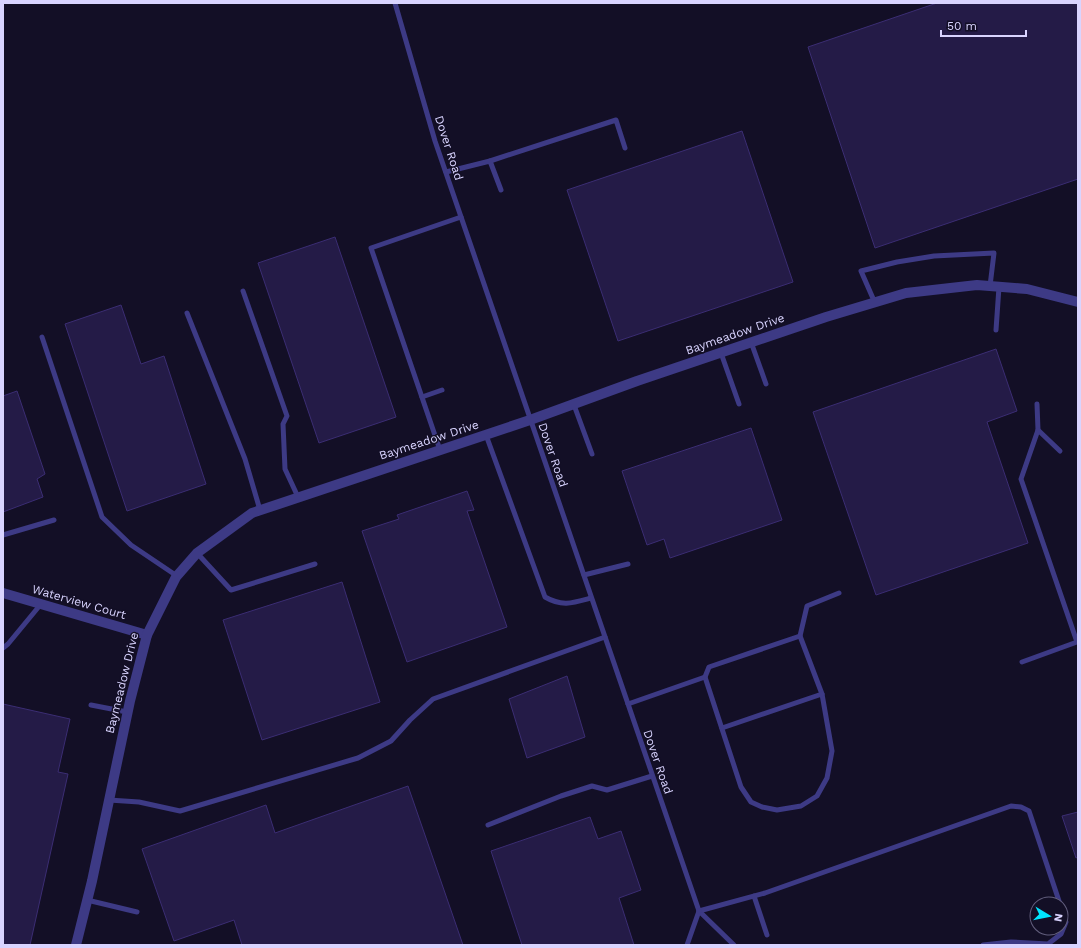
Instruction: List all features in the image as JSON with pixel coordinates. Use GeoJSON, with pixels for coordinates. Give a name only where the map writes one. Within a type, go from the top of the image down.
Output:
{"type":"FeatureCollection","features":[{"type":"Feature","properties":{"kind":"street","name":"Baymeadow Drive"},"geometry":{"type":"LineString","coordinates":[[76,945],[109,800],[127,712],[147,635],[177,576],[197,552],[252,513],[574,405],[636,381],[751,342],[826,317],[906,294],[977,285],[1026,289],[1078,302]]}},
{"type":"Feature","properties":{"kind":"street","name":"Waterview Court"},"geometry":{"type":"LineString","coordinates":[[3,593],[147,635]]}},
{"type":"Feature","properties":{"kind":"lane","name":"Dover Road"},"geometry":{"type":"LineString","coordinates":[[395,3],[435,141],[699,911]]}},
{"type":"Feature","properties":{"kind":"lane"},"geometry":{"type":"LineString","coordinates":[[446,172],[490,161],[616,120],[625,148]]}},
{"type":"Feature","properties":{"kind":"lane"},"geometry":{"type":"LineString","coordinates":[[490,161],[501,190]]}},
{"type":"Feature","properties":{"kind":"lane"},"geometry":{"type":"LineString","coordinates":[[440,450],[372,248],[462,217]]}},
{"type":"Feature","properties":{"kind":"lane"},"geometry":{"type":"LineString","coordinates":[[875,303],[861,271],[897,262],[934,256],[994,253],[996,330]]}},
{"type":"Feature","properties":{"kind":"lane"},"geometry":{"type":"LineString","coordinates":[[243,291],[286,416],[284,424],[285,469],[298,497]]}},
{"type":"Feature","properties":{"kind":"lane"},"geometry":{"type":"LineString","coordinates":[[187,314],[245,459],[260,510]]}},
{"type":"Feature","properties":{"kind":"lane"},"geometry":{"type":"LineString","coordinates":[[42,337],[102,516],[131,545],[177,576]]}},
{"type":"Feature","properties":{"kind":"lane"},"geometry":{"type":"LineString","coordinates":[[751,342],[766,384]]}},
{"type":"Feature","properties":{"kind":"lane"},"geometry":{"type":"LineString","coordinates":[[721,353],[739,404]]}},
{"type":"Feature","properties":{"kind":"lane"},"geometry":{"type":"LineString","coordinates":[[422,397],[442,390]]}},
{"type":"Feature","properties":{"kind":"lane"},"geometry":{"type":"LineString","coordinates":[[1022,662],[1077,642],[1021,479],[1038,430],[1037,404]]}},
{"type":"Feature","properties":{"kind":"lane"},"geometry":{"type":"LineString","coordinates":[[574,405],[592,454]]}},
{"type":"Feature","properties":{"kind":"lane"},"geometry":{"type":"LineString","coordinates":[[1038,430],[1060,451]]}},
{"type":"Feature","properties":{"kind":"lane"},"geometry":{"type":"LineString","coordinates":[[486,435],[545,597],[554,603],[571,604],[591,598]]}},
{"type":"Feature","properties":{"kind":"lane"},"geometry":{"type":"LineString","coordinates":[[3,535],[54,520]]}},
{"type":"Feature","properties":{"kind":"lane"},"geometry":{"type":"LineString","coordinates":[[197,552],[231,590],[315,564]]}},
{"type":"Feature","properties":{"kind":"lane"},"geometry":{"type":"LineString","coordinates":[[584,575],[628,564]]}},
{"type":"Feature","properties":{"kind":"lane"},"geometry":{"type":"LineString","coordinates":[[800,636],[709,666],[705,677],[741,787],[751,802],[762,807],[777,810],[801,806],[817,796],[827,778],[832,751],[822,694],[800,636],[807,606],[840,593]]}},
{"type":"Feature","properties":{"kind":"lane"},"geometry":{"type":"LineString","coordinates":[[3,648],[41,604]]}},
{"type":"Feature","properties":{"kind":"lane"},"geometry":{"type":"LineString","coordinates":[[109,800],[138,802],[180,811],[358,758],[391,741],[410,720],[433,699],[605,638]]}},
{"type":"Feature","properties":{"kind":"lane"},"geometry":{"type":"LineString","coordinates":[[628,704],[705,677]]}},
{"type":"Feature","properties":{"kind":"lane"},"geometry":{"type":"LineString","coordinates":[[722,728],[822,694]]}},
{"type":"Feature","properties":{"kind":"lane"},"geometry":{"type":"LineString","coordinates":[[91,705],[127,712]]}},
{"type":"Feature","properties":{"kind":"lane"},"geometry":{"type":"LineString","coordinates":[[488,825],[561,796],[592,786],[607,790],[652,776]]}},
{"type":"Feature","properties":{"kind":"lane"},"geometry":{"type":"LineString","coordinates":[[699,911],[754,896],[1011,806],[1021,806],[1029,811],[1057,896]]}},
{"type":"Feature","properties":{"kind":"lane"},"geometry":{"type":"LineString","coordinates":[[754,896],[767,935]]}},
{"type":"Feature","properties":{"kind":"lane"},"geometry":{"type":"LineString","coordinates":[[87,900],[137,912]]}},
{"type":"Feature","properties":{"kind":"lane"},"geometry":{"type":"LineString","coordinates":[[687,945],[699,911]]}},
{"type":"Feature","properties":{"kind":"lane"},"geometry":{"type":"LineString","coordinates":[[699,911],[734,945]]}},
{"type":"Feature","properties":{"kind":"lane"},"geometry":{"type":"LineString","coordinates":[[983,945],[1011,942],[1048,944],[1058,936]]}},
{"type":"Feature","properties":{"kind":"building"},"geometry":{"type":"Polygon","coordinates":[[[937,3],[1078,3],[1078,179],[875,248],[808,47],[937,3]]]}},
{"type":"Feature","properties":{"kind":"building"},"geometry":{"type":"Polygon","coordinates":[[[742,131],[793,282],[618,341],[567,190],[742,131]]]}},
{"type":"Feature","properties":{"kind":"building"},"geometry":{"type":"Polygon","coordinates":[[[335,237],[396,417],[319,443],[258,263],[335,237]]]}},
{"type":"Feature","properties":{"kind":"building"},"geometry":{"type":"Polygon","coordinates":[[[121,305],[141,364],[164,356],[206,484],[127,511],[65,324],[121,305]]]}},
{"type":"Feature","properties":{"kind":"building"},"geometry":{"type":"Polygon","coordinates":[[[996,349],[1017,411],[987,422],[1028,543],[876,595],[813,412],[996,349]]]}},
{"type":"Feature","properties":{"kind":"building"},"geometry":{"type":"Polygon","coordinates":[[[17,391],[45,474],[37,479],[43,497],[3,512],[3,396],[17,391]]]}},
{"type":"Feature","properties":{"kind":"building"},"geometry":{"type":"Polygon","coordinates":[[[751,428],[782,520],[670,558],[664,539],[647,545],[622,471],[751,428]]]}},
{"type":"Feature","properties":{"kind":"building"},"geometry":{"type":"Polygon","coordinates":[[[467,491],[474,510],[467,511],[507,627],[407,662],[362,531],[399,519],[397,515],[467,491]]]}},
{"type":"Feature","properties":{"kind":"building"},"geometry":{"type":"Polygon","coordinates":[[[342,582],[380,702],[262,740],[223,620],[342,582]]]}},
{"type":"Feature","properties":{"kind":"building"},"geometry":{"type":"Polygon","coordinates":[[[567,676],[585,737],[527,758],[509,699],[567,676]]]}},
{"type":"Feature","properties":{"kind":"building"},"geometry":{"type":"Polygon","coordinates":[[[3,704],[70,719],[58,772],[68,774],[30,945],[3,945],[3,704]]]}},
{"type":"Feature","properties":{"kind":"building"},"geometry":{"type":"Polygon","coordinates":[[[408,786],[463,945],[242,945],[234,920],[174,941],[142,849],[266,805],[275,833],[408,786]]]}},
{"type":"Feature","properties":{"kind":"building"},"geometry":{"type":"Polygon","coordinates":[[[1078,812],[1078,857],[1076,858],[1062,816],[1078,812]]]}},
{"type":"Feature","properties":{"kind":"building"},"geometry":{"type":"Polygon","coordinates":[[[590,817],[598,839],[621,831],[641,890],[619,898],[634,945],[522,945],[491,851],[590,817]]]}}]}
